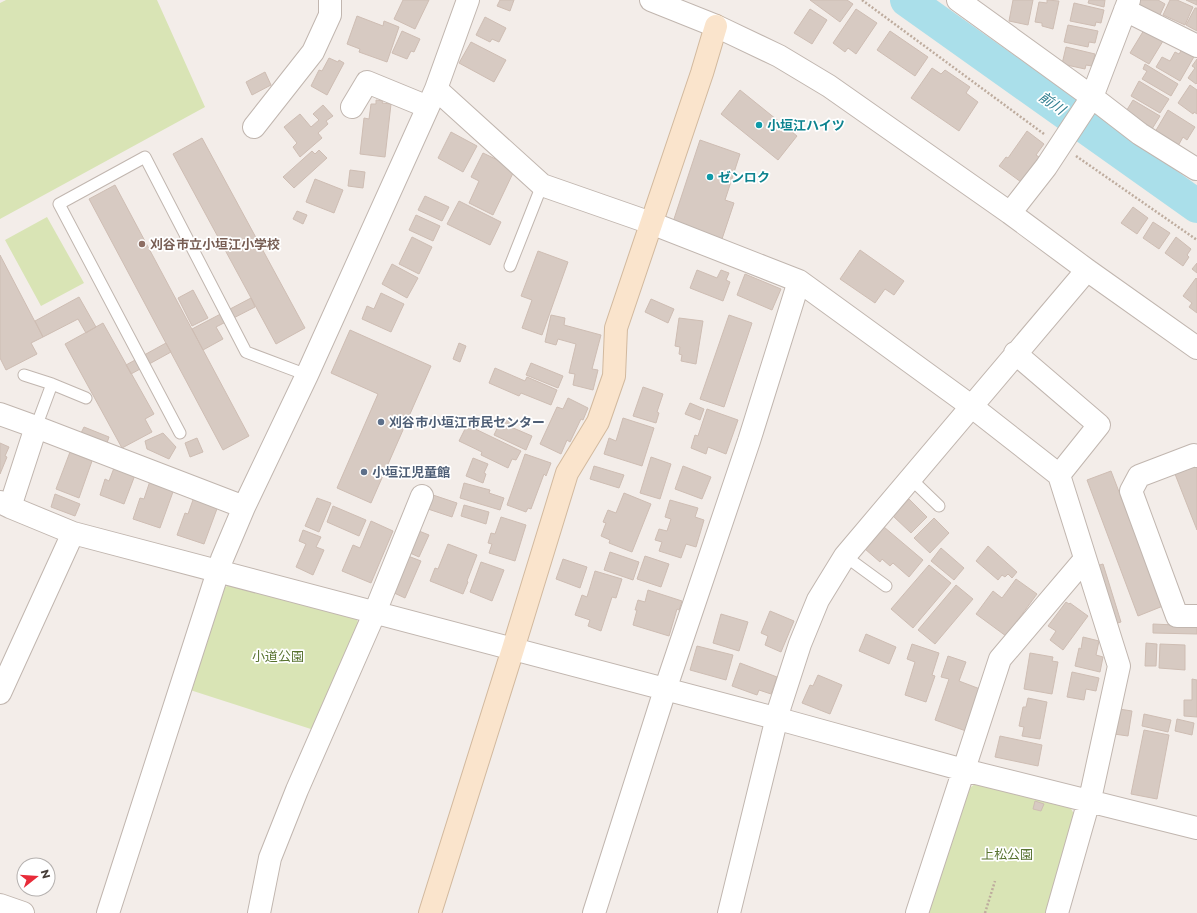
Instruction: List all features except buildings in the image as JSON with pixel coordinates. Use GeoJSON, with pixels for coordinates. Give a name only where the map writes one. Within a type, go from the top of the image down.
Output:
{"type":"FeatureCollection","features":[{"type":"Feature","properties":{"kind":"street"},"geometry":{"type":"LineString","coordinates":[[254,127],[313,52],[330,15],[330,0]]}},
{"type":"Feature","properties":{"kind":"street"},"geometry":{"type":"LineString","coordinates":[[108,913],[218,571],[244,507],[307,375],[432,98],[468,0]]}},
{"type":"Feature","properties":{"kind":"street"},"geometry":{"type":"LineString","coordinates":[[651,0],[716,26],[779,56],[829,86],[1010,213],[1197,348]]}},
{"type":"Feature","properties":{"kind":"street"},"geometry":{"type":"LineString","coordinates":[[958,0],[1140,134],[1197,169]]}},
{"type":"Feature","properties":{"kind":"street"},"geometry":{"type":"LineString","coordinates":[[1010,213],[1046,167],[1091,98],[1127,5],[1197,46]]}},
{"type":"Feature","properties":{"kind":"street"},"geometry":{"type":"LineString","coordinates":[[430,913],[567,473],[598,422],[614,376],[616,328],[702,73],[716,26]]}},
{"type":"Feature","properties":{"kind":"street"},"geometry":{"type":"LineString","coordinates":[[352,107],[367,82],[432,98],[542,185],[651,223],[799,281],[972,406],[1059,475],[1084,559],[1119,666],[1089,801],[1058,913]]}},
{"type":"Feature","properties":{"kind":"street"},"geometry":{"type":"LineString","coordinates":[[729,913],[775,718],[800,644],[818,600],[845,556],[1015,353],[1087,270]]}},
{"type":"Feature","properties":{"kind":"street"},"geometry":{"type":"LineString","coordinates":[[594,913],[665,690],[750,441],[799,281]]}},
{"type":"Feature","properties":{"kind":"street"},"geometry":{"type":"LineString","coordinates":[[1015,353],[1099,425],[1059,475]]}},
{"type":"Feature","properties":{"kind":"street"},"geometry":{"type":"LineString","coordinates":[[0,414],[244,507]]}},
{"type":"Feature","properties":{"kind":"street"},"geometry":{"type":"LineString","coordinates":[[36,427],[5,504],[73,533],[775,718],[964,770],[1197,828]]}},
{"type":"Feature","properties":{"kind":"street"},"geometry":{"type":"LineString","coordinates":[[1197,456],[1194,455],[1139,476],[1131,491],[1177,616],[1197,616]]}},
{"type":"Feature","properties":{"kind":"street"},"geometry":{"type":"LineString","coordinates":[[259,913],[270,858],[297,790],[375,612],[422,496]]}},
{"type":"Feature","properties":{"kind":"street"},"geometry":{"type":"LineString","coordinates":[[0,693],[73,533]]}},
{"type":"Feature","properties":{"kind":"street"},"geometry":{"type":"LineString","coordinates":[[918,913],[1000,659],[1084,559]]}},
{"type":"Feature","properties":{"kind":"street"},"geometry":{"type":"LineString","coordinates":[[0,905],[23,913]]}},
{"type":"Feature","properties":{"kind":"lane"},"geometry":{"type":"LineString","coordinates":[[180,433],[60,204],[145,157],[246,352],[307,375]]}},
{"type":"Feature","properties":{"kind":"lane"},"geometry":{"type":"LineString","coordinates":[[510,266],[542,185]]}},
{"type":"Feature","properties":{"kind":"lane"},"geometry":{"type":"LineString","coordinates":[[24,375],[52,384],[86,398]]}},
{"type":"Feature","properties":{"kind":"lane"},"geometry":{"type":"LineString","coordinates":[[36,427],[52,384]]}},
{"type":"Feature","properties":{"kind":"lane"},"geometry":{"type":"LineString","coordinates":[[910,478],[939,506]]}},
{"type":"Feature","properties":{"kind":"lane"},"geometry":{"type":"LineString","coordinates":[[845,556],[886,586]]}},
{"type":"Feature","properties":{"kind":"path"},"geometry":{"type":"LineString","coordinates":[[862,0],[1061,145],[1197,240]]}},
{"type":"Feature","properties":{"kind":"path"},"geometry":{"type":"LineString","coordinates":[[985,913],[995,881]]}},
{"type":"Feature","properties":{"kind":"green space"},"geometry":{"type":"Polygon","coordinates":[[[6,0],[157,0],[205,107],[0,219],[0,3],[6,0]]]}},
{"type":"Feature","properties":{"kind":"green space"},"geometry":{"type":"Polygon","coordinates":[[[47,217],[84,283],[41,306],[5,240],[47,217]]]}},
{"type":"Feature","properties":{"kind":"green space","name":"小道公園"},"geometry":{"type":"Polygon","coordinates":[[[233,584],[356,617],[359,625],[314,730],[187,689],[222,588],[233,584]]]}},
{"type":"Feature","properties":{"kind":"green space","name":"上松公園"},"geometry":{"type":"Polygon","coordinates":[[[978,782],[1070,807],[1077,819],[1050,913],[926,913],[968,789],[978,782]]]}},
{"type":"Feature","properties":{"kind":"waterway","name":"前川"},"geometry":{"type":"LineString","coordinates":[[907,0],[1197,206]]}},
{"type":"Feature","properties":{"kind":"place","name":"小垣江ハイツ"},"geometry":{"type":"Point","coordinates":[759,125]}},
{"type":"Feature","properties":{"kind":"place","name":"ゼンロク"},"geometry":{"type":"Point","coordinates":[710,177]}},
{"type":"Feature","properties":{"kind":"place","name":"刈谷市立小垣江小学校"},"geometry":{"type":"Point","coordinates":[142,244]}},
{"type":"Feature","properties":{"kind":"place","name":"刈谷市小垣江市民センター"},"geometry":{"type":"Point","coordinates":[381,422]}},
{"type":"Feature","properties":{"kind":"place","name":"小垣江児童館"},"geometry":{"type":"Point","coordinates":[364,472]}}]}
